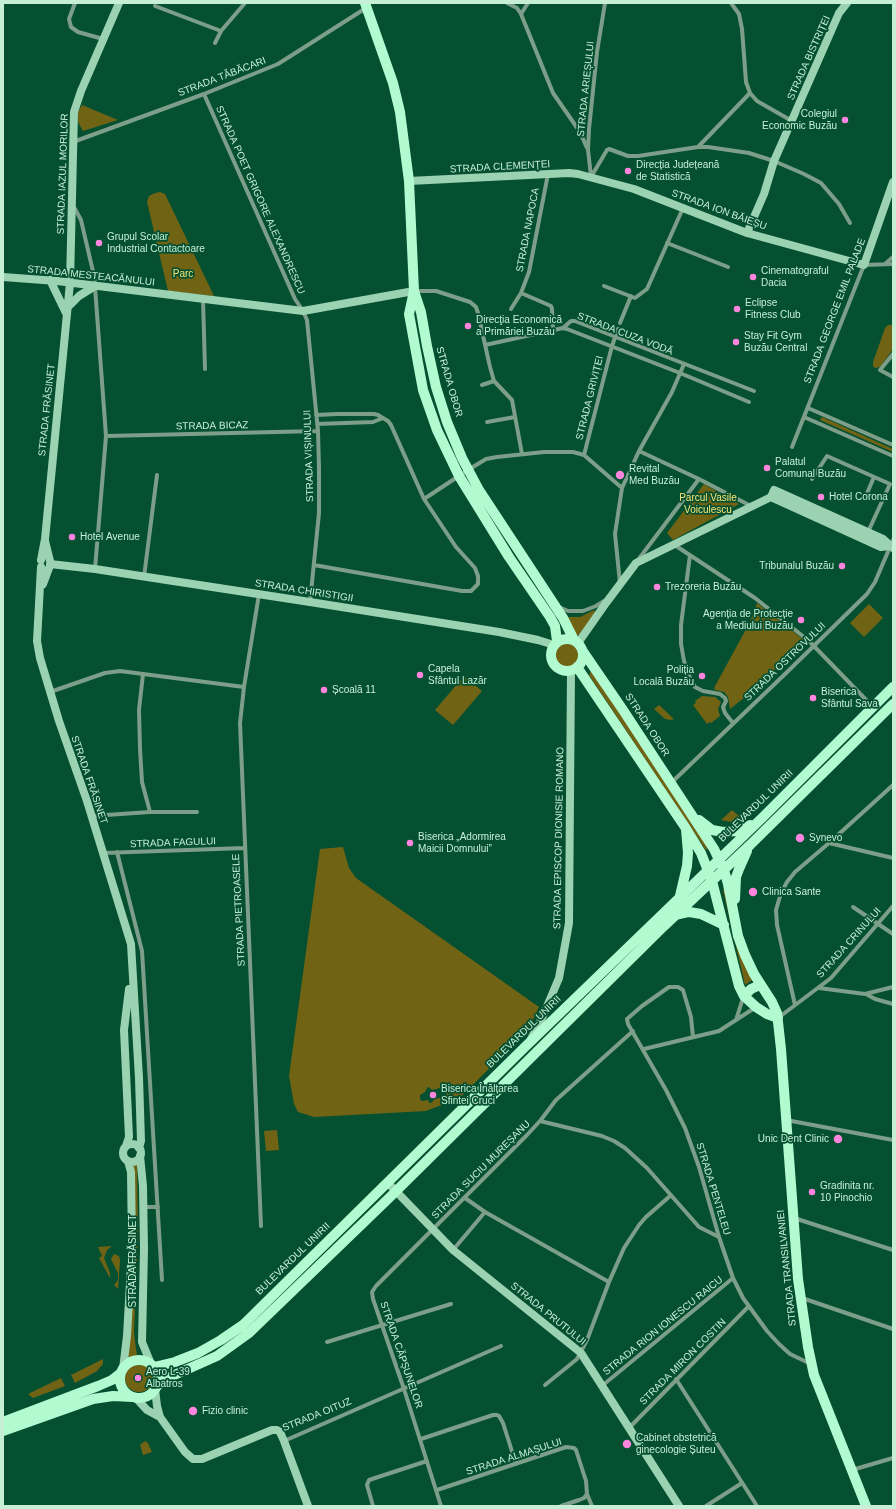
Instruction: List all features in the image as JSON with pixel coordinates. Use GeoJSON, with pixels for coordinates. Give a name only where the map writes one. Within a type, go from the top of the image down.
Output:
{"type":"FeatureCollection","features":[{"type":"Feature","properties":{"kind":"main road"},"geometry":{"type":"LineString","coordinates":[[366,5],[393,83],[400,112],[409,181],[414,292],[409,314],[423,390],[437,430],[459,476],[505,551],[555,626],[556,643],[550,654],[553,663],[559,669],[567,671],[574,669],[582,659],[578,644],[566,638],[556,643]]}},
{"type":"Feature","properties":{"kind":"main road","name":"STRADA OBOR"},"geometry":{"type":"LineString","coordinates":[[414,292],[421,312],[426,346],[436,387],[447,422],[468,470],[479,490],[563,618],[578,644],[691,813]]}},
{"type":"Feature","properties":{"kind":"main road"},"geometry":{"type":"LineString","coordinates":[[574,669],[685,827],[701,853],[712,881],[739,986],[744,996],[756,1007],[773,1017],[778,1018]]}},
{"type":"Feature","properties":{"kind":"main road","name":"BULEVARDUL UNIRII"},"geometry":{"type":"LineString","coordinates":[[152,1366],[175,1362],[198,1353],[243,1325],[527,1045],[762,818],[893,686]]}},
{"type":"Feature","properties":{"kind":"main road"},"geometry":{"type":"LineString","coordinates":[[3,1431],[93,1399],[106,1396],[143,1398],[172,1376],[217,1356],[244,1338],[893,704]]}},
{"type":"Feature","properties":{"kind":"main road"},"geometry":{"type":"LineString","coordinates":[[691,813],[702,824],[712,830],[723,832],[738,831],[762,818]]}},
{"type":"Feature","properties":{"kind":"main road","name":"STRADA TRANSILVANIEI"},"geometry":{"type":"LineString","coordinates":[[691,813],[724,870],[735,921],[745,955],[760,985],[774,1006],[778,1018],[800,1297],[811,1364],[866,1506]]}},
{"type":"Feature","properties":{"kind":"main road"},"geometry":{"type":"LineString","coordinates":[[679,897],[687,866],[688,853],[685,827]]}},
{"type":"Feature","properties":{"kind":"main road"},"geometry":{"type":"LineString","coordinates":[[735,921],[736,878],[750,845]]}},
{"type":"Feature","properties":{"kind":"main road"},"geometry":{"type":"LineString","coordinates":[[676,915],[689,912],[701,914],[724,925]]}},
{"type":"Feature","properties":{"kind":"main road"},"geometry":{"type":"LineString","coordinates":[[744,996],[760,985]]}},
{"type":"Feature","properties":{"kind":"main road"},"geometry":{"type":"LineString","coordinates":[[756,1007],[768,996]]}},
{"type":"Feature","properties":{"kind":"main road"},"geometry":{"type":"LineString","coordinates":[[3,1422],[112,1380],[127,1364],[136,1360],[146,1361],[152,1366],[158,1376],[156,1388]]}},
{"type":"Feature","properties":{"kind":"main road"},"geometry":{"type":"LineString","coordinates":[[122,1371],[120,1380],[122,1387],[126,1393],[134,1397]]}},
{"type":"Feature","properties":{"kind":"street"},"geometry":{"type":"LineString","coordinates":[[75,3],[69,19],[71,27],[78,32],[103,39]]}},
{"type":"Feature","properties":{"kind":"street","name":"STRADA IAZUL MORILOR"},"geometry":{"type":"LineString","coordinates":[[70,283],[74,112],[119,3]]}},
{"type":"Feature","properties":{"kind":"street"},"geometry":{"type":"LineString","coordinates":[[215,43],[221,31],[244,3]]}},
{"type":"Feature","properties":{"kind":"street"},"geometry":{"type":"LineString","coordinates":[[507,3],[517,8],[521,14],[553,93],[580,132],[588,150]]}},
{"type":"Feature","properties":{"kind":"street"},"geometry":{"type":"LineString","coordinates":[[521,14],[528,3]]}},
{"type":"Feature","properties":{"kind":"street","name":"STRADA ARIEȘULUI"},"geometry":{"type":"LineString","coordinates":[[591,177],[588,150],[597,52],[605,3]]}},
{"type":"Feature","properties":{"kind":"street"},"geometry":{"type":"LineString","coordinates":[[731,3],[738,14],[742,29],[746,82],[750,93],[757,101],[792,122]]}},
{"type":"Feature","properties":{"kind":"street","name":"STRADA BISTRIȚEI"},"geometry":{"type":"LineString","coordinates":[[747,233],[764,194],[774,161],[839,13],[847,3]]}},
{"type":"Feature","properties":{"kind":"street","name":"STRADA TĂBĂCARI"},"geometry":{"type":"LineString","coordinates":[[73,142],[204,94],[278,64],[366,5]]}},
{"type":"Feature","properties":{"kind":"street"},"geometry":{"type":"LineString","coordinates":[[155,6],[221,31]]}},
{"type":"Feature","properties":{"kind":"street"},"geometry":{"type":"LineString","coordinates":[[698,147],[750,93]]}},
{"type":"Feature","properties":{"kind":"street","name":"STRADA POET GRIGORE ALEXANDRESCU"},"geometry":{"type":"LineString","coordinates":[[204,94],[295,299],[304,311]]}},
{"type":"Feature","properties":{"kind":"street"},"geometry":{"type":"LineString","coordinates":[[591,177],[606,150],[609,149],[628,156],[638,156],[698,147],[749,153],[774,161],[821,183],[840,204],[850,223]]}},
{"type":"Feature","properties":{"kind":"street","name":"STRADA CLEMENȚEI"},"geometry":{"type":"LineString","coordinates":[[409,181],[569,173],[591,177]]}},
{"type":"Feature","properties":{"kind":"street","name":"STRADA NAPOCA"},"geometry":{"type":"LineString","coordinates":[[511,309],[521,294],[529,272],[548,174]]}},
{"type":"Feature","properties":{"kind":"street","name":"STRADA ION BĂIEȘU"},"geometry":{"type":"LineString","coordinates":[[591,177],[634,189],[747,233],[864,264]]}},
{"type":"Feature","properties":{"kind":"street","name":"STRADA GEORGE EMIL PALADE"},"geometry":{"type":"LineString","coordinates":[[792,447],[864,264],[893,182]]}},
{"type":"Feature","properties":{"kind":"street"},"geometry":{"type":"LineString","coordinates":[[71,203],[81,220],[95,283],[106,436],[95,570]]}},
{"type":"Feature","properties":{"kind":"street"},"geometry":{"type":"LineString","coordinates":[[620,323],[633,297],[647,289],[683,208]]}},
{"type":"Feature","properties":{"kind":"street"},"geometry":{"type":"LineString","coordinates":[[667,243],[728,267]]}},
{"type":"Feature","properties":{"kind":"street"},"geometry":{"type":"LineString","coordinates":[[885,264],[893,257]]}},
{"type":"Feature","properties":{"kind":"street"},"geometry":{"type":"LineString","coordinates":[[864,264],[893,264]]}},
{"type":"Feature","properties":{"kind":"street","name":"STRADA MESTEACĂNULUI"},"geometry":{"type":"LineString","coordinates":[[3,277],[50,280],[70,283],[95,283],[203,299],[304,311],[414,292]]}},
{"type":"Feature","properties":{"kind":"street"},"geometry":{"type":"LineString","coordinates":[[50,280],[66,311],[79,296],[95,283]]}},
{"type":"Feature","properties":{"kind":"street","name":"STRADA FRĂSINET"},"geometry":{"type":"LineString","coordinates":[[70,283],[44,539],[46,564],[39,596],[37,641],[40,658],[50,692],[92,816],[130,936],[139,1078],[141,1141],[139,1152],[143,1207],[144,1292],[142,1342],[152,1366]]}},
{"type":"Feature","properties":{"kind":"street"},"geometry":{"type":"LineString","coordinates":[[604,286],[633,297]]}},
{"type":"Feature","properties":{"kind":"street"},"geometry":{"type":"LineString","coordinates":[[414,292],[436,291],[470,302],[476,307],[494,381],[512,400],[522,454]]}},
{"type":"Feature","properties":{"kind":"street"},"geometry":{"type":"LineString","coordinates":[[521,294],[552,307],[553,331]]}},
{"type":"Feature","properties":{"kind":"street"},"geometry":{"type":"LineString","coordinates":[[203,299],[205,369]]}},
{"type":"Feature","properties":{"kind":"street","name":"STRADA VIȘINULUI"},"geometry":{"type":"LineString","coordinates":[[304,311],[307,320],[318,432],[318,513],[310,602]]}},
{"type":"Feature","properties":{"kind":"street","name":"STRADA CUZA VODĂ"},"geometry":{"type":"LineString","coordinates":[[485,345],[553,331],[563,328],[573,321],[754,391]]}},
{"type":"Feature","properties":{"kind":"street","name":"STRADA CUZA VODĂ"},"geometry":{"type":"LineString","coordinates":[[563,328],[680,373],[749,402]]}},
{"type":"Feature","properties":{"kind":"street","name":"STRADA GRIVIȚEI"},"geometry":{"type":"LineString","coordinates":[[584,455],[612,346],[618,329]]}},
{"type":"Feature","properties":{"kind":"street"},"geometry":{"type":"LineString","coordinates":[[893,354],[880,370],[893,377]]}},
{"type":"Feature","properties":{"kind":"street"},"geometry":{"type":"LineString","coordinates":[[620,583],[615,534],[622,488],[639,451],[672,392],[684,364]]}},
{"type":"Feature","properties":{"kind":"street"},"geometry":{"type":"LineString","coordinates":[[482,385],[494,381]]}},
{"type":"Feature","properties":{"kind":"street"},"geometry":{"type":"LineString","coordinates":[[808,408],[893,445]]}},
{"type":"Feature","properties":{"kind":"street"},"geometry":{"type":"LineString","coordinates":[[314,565],[462,591],[471,590],[478,584],[478,576],[475,568],[456,547],[424,499],[391,425],[383,418],[374,414],[316,415]]}},
{"type":"Feature","properties":{"kind":"street"},"geometry":{"type":"LineString","coordinates":[[487,422],[515,417]]}},
{"type":"Feature","properties":{"kind":"street"},"geometry":{"type":"LineString","coordinates":[[804,417],[893,456]]}},
{"type":"Feature","properties":{"kind":"street"},"geometry":{"type":"LineString","coordinates":[[317,424],[372,422],[383,418]]}},
{"type":"Feature","properties":{"kind":"street","name":"STRADA BICAZ"},"geometry":{"type":"LineString","coordinates":[[106,436],[318,432]]}},
{"type":"Feature","properties":{"kind":"street"},"geometry":{"type":"LineString","coordinates":[[639,451],[699,479],[751,506]]}},
{"type":"Feature","properties":{"kind":"street"},"geometry":{"type":"LineString","coordinates":[[424,499],[486,459],[544,452],[573,452],[584,455],[622,488]]}},
{"type":"Feature","properties":{"kind":"street"},"geometry":{"type":"LineString","coordinates":[[812,479],[827,456],[890,484],[868,532]]}},
{"type":"Feature","properties":{"kind":"street"},"geometry":{"type":"LineString","coordinates":[[144,577],[157,474]]}},
{"type":"Feature","properties":{"kind":"street"},"geometry":{"type":"LineString","coordinates":[[865,498],[874,477]]}},
{"type":"Feature","properties":{"kind":"street"},"geometry":{"type":"LineString","coordinates":[[578,644],[620,583],[699,479]]}},
{"type":"Feature","properties":{"kind":"street"},"geometry":{"type":"LineString","coordinates":[[636,563],[751,506],[772,493]]}},
{"type":"Feature","properties":{"kind":"street"},"geometry":{"type":"LineString","coordinates":[[772,493],[868,532],[892,545]]}},
{"type":"Feature","properties":{"kind":"street"},"geometry":{"type":"LineString","coordinates":[[772,493],[881,547],[892,545]]}},
{"type":"Feature","properties":{"kind":"street"},"geometry":{"type":"LineString","coordinates":[[672,544],[755,598],[814,645],[873,706]]}},
{"type":"Feature","properties":{"kind":"street","name":"STRADA OSTROVULUI"},"geometry":{"type":"LineString","coordinates":[[671,783],[867,594],[875,582],[892,545]]}},
{"type":"Feature","properties":{"kind":"street"},"geometry":{"type":"LineString","coordinates":[[690,555],[681,621],[681,644],[684,661],[695,687],[703,691],[720,694],[725,698],[726,701],[723,707],[724,713],[733,723]]}},
{"type":"Feature","properties":{"kind":"street","name":"STRADA CHIRISTIGII"},"geometry":{"type":"LineString","coordinates":[[46,564],[259,594],[499,632],[556,643]]}},
{"type":"Feature","properties":{"kind":"street","name":"STRADA PIETROASELE"},"geometry":{"type":"LineString","coordinates":[[259,594],[244,687],[240,723],[244,848],[254,1040],[261,1226]]}},
{"type":"Feature","properties":{"kind":"street"},"geometry":{"type":"LineString","coordinates":[[555,606],[568,611],[583,611],[596,606],[610,597]]}},
{"type":"Feature","properties":{"kind":"street","name":"STRADA EPISCOP DIONISIE ROMANO"},"geometry":{"type":"LineString","coordinates":[[527,1045],[543,1016],[559,978],[570,923],[574,669]]}},
{"type":"Feature","properties":{"kind":"street"},"geometry":{"type":"LineString","coordinates":[[50,692],[106,673],[120,671],[244,687]]}},
{"type":"Feature","properties":{"kind":"street"},"geometry":{"type":"LineString","coordinates":[[142,674],[139,710],[142,782],[150,812]]}},
{"type":"Feature","properties":{"kind":"street"},"geometry":{"type":"LineString","coordinates":[[795,1005],[779,940],[776,910],[781,893],[787,882],[796,872],[893,785]]}},
{"type":"Feature","properties":{"kind":"street"},"geometry":{"type":"LineString","coordinates":[[92,816],[150,812],[197,812]]}},
{"type":"Feature","properties":{"kind":"street"},"geometry":{"type":"LineString","coordinates":[[829,843],[893,858]]}},
{"type":"Feature","properties":{"kind":"street","name":"STRADA FAGULUI"},"geometry":{"type":"LineString","coordinates":[[103,853],[244,848]]}},
{"type":"Feature","properties":{"kind":"street"},"geometry":{"type":"LineString","coordinates":[[117,852],[142,951],[162,1280]]}},
{"type":"Feature","properties":{"kind":"street","name":"STRADA CRINULUI"},"geometry":{"type":"LineString","coordinates":[[778,1018],[831,978],[893,906]]}},
{"type":"Feature","properties":{"kind":"street"},"geometry":{"type":"LineString","coordinates":[[853,907],[893,934]]}},
{"type":"Feature","properties":{"kind":"street","name":"STRADA FRĂSINET"},"geometry":{"type":"LineString","coordinates":[[126,1146],[129,1136],[124,1030],[132,968]]}},
{"type":"Feature","properties":{"kind":"street","name":"STRADA PENTELEU"},"geometry":{"type":"LineString","coordinates":[[693,1038],[691,1017],[687,1002],[683,990],[678,987],[669,987],[628,1017],[627,1022],[644,1049],[677,1111],[693,1148],[719,1237],[733,1278],[748,1307],[767,1331],[790,1354],[811,1364]]}},
{"type":"Feature","properties":{"kind":"street"},"geometry":{"type":"LineString","coordinates":[[865,994],[893,987]]}},
{"type":"Feature","properties":{"kind":"street"},"geometry":{"type":"LineString","coordinates":[[818,988],[865,994],[893,1004]]}},
{"type":"Feature","properties":{"kind":"street"},"geometry":{"type":"LineString","coordinates":[[736,1020],[744,996]]}},
{"type":"Feature","properties":{"kind":"street"},"geometry":{"type":"LineString","coordinates":[[644,1049],[719,1032],[756,1007]]}},
{"type":"Feature","properties":{"kind":"street","name":"STRADA SUCIU MUREȘANU"},"geometry":{"type":"LineString","coordinates":[[433,1230],[540,1121],[560,1096],[633,1031]]}},
{"type":"Feature","properties":{"kind":"street"},"geometry":{"type":"LineString","coordinates":[[786,1119],[893,1140]]}},
{"type":"Feature","properties":{"kind":"street","name":"STRADA SUCIU MUREȘANU"},"geometry":{"type":"LineString","coordinates":[[540,1121],[602,1136],[614,1141],[636,1157],[699,1228],[719,1237]]}},
{"type":"Feature","properties":{"kind":"street"},"geometry":{"type":"LineString","coordinates":[[135,1144],[139,1152],[136,1160],[128,1161],[123,1154],[126,1146],[135,1144]]}},
{"type":"Feature","properties":{"kind":"street","name":"STRADA FRĂSINET"},"geometry":{"type":"LineString","coordinates":[[122,1371],[127,1336],[132,1248],[130,1172],[128,1161]]}},
{"type":"Feature","properties":{"kind":"street","name":"STRADA PRUTULUI"},"geometry":{"type":"LineString","coordinates":[[388,1183],[453,1250],[581,1353],[603,1385],[679,1506]]}},
{"type":"Feature","properties":{"kind":"street"},"geometry":{"type":"LineString","coordinates":[[545,1385],[572,1363],[581,1353],[608,1282],[624,1248],[646,1217],[670,1196]]}},
{"type":"Feature","properties":{"kind":"street"},"geometry":{"type":"LineString","coordinates":[[465,1198],[485,1212],[608,1282]]}},
{"type":"Feature","properties":{"kind":"street"},"geometry":{"type":"LineString","coordinates":[[143,1207],[158,1207]]}},
{"type":"Feature","properties":{"kind":"street"},"geometry":{"type":"LineString","coordinates":[[453,1250],[485,1212]]}},
{"type":"Feature","properties":{"kind":"street"},"geometry":{"type":"LineString","coordinates":[[794,1218],[893,1250]]}},
{"type":"Feature","properties":{"kind":"street","name":"STRADA CĂPȘUNELOR"},"geometry":{"type":"LineString","coordinates":[[433,1230],[376,1286],[372,1292],[373,1299],[421,1439],[441,1506]]}},
{"type":"Feature","properties":{"kind":"street","name":"STRADA RION IONESCU RAICU"},"geometry":{"type":"LineString","coordinates":[[603,1385],[733,1278]]}},
{"type":"Feature","properties":{"kind":"street"},"geometry":{"type":"LineString","coordinates":[[800,1297],[893,1329]]}},
{"type":"Feature","properties":{"kind":"street"},"geometry":{"type":"LineString","coordinates":[[327,1342],[451,1304]]}},
{"type":"Feature","properties":{"kind":"street","name":"STRADA MIRON COSTIN"},"geometry":{"type":"LineString","coordinates":[[629,1428],[748,1307]]}},
{"type":"Feature","properties":{"kind":"street","name":"STRADA OITUZ"},"geometry":{"type":"LineString","coordinates":[[156,1388],[157,1406],[160,1417],[185,1452],[193,1459],[202,1459],[272,1430],[277,1430],[280,1432],[284,1441],[501,1346]]}},
{"type":"Feature","properties":{"kind":"street"},"geometry":{"type":"LineString","coordinates":[[676,1380],[757,1506]]}},
{"type":"Feature","properties":{"kind":"street","name":"STRADA OITUZ"},"geometry":{"type":"LineString","coordinates":[[134,1397],[147,1410],[160,1417]]}},
{"type":"Feature","properties":{"kind":"street"},"geometry":{"type":"LineString","coordinates":[[421,1439],[493,1415],[497,1415],[501,1418],[503,1423],[516,1464]]}},
{"type":"Feature","properties":{"kind":"street"},"geometry":{"type":"LineString","coordinates":[[284,1441],[308,1506]]}},
{"type":"Feature","properties":{"kind":"street","name":"STRADA ALMAȘULUI"},"geometry":{"type":"LineString","coordinates":[[437,1490],[566,1447],[574,1448],[576,1450],[586,1481],[587,1494],[592,1506]]}},
{"type":"Feature","properties":{"kind":"street"},"geometry":{"type":"LineString","coordinates":[[852,1470],[893,1458]]}},
{"type":"Feature","properties":{"kind":"street"},"geometry":{"type":"LineString","coordinates":[[373,1506],[367,1485],[369,1480],[428,1461]]}},
{"type":"Feature","properties":{"kind":"street"},"geometry":{"type":"LineString","coordinates":[[706,1506],[742,1482]]}},
{"type":"Feature","properties":{"kind":"street"},"geometry":{"type":"LineString","coordinates":[[561,1506],[584,1498],[587,1494]]}},
{"type":"Feature","properties":{"kind":"green space"},"geometry":{"type":"Polygon","coordinates":[[[82,105],[118,120],[83,131],[78,122],[78,112],[82,105]]]}},
{"type":"Feature","properties":{"kind":"green space","name":"Parc"},"geometry":{"type":"Polygon","coordinates":[[[160,192],[165,194],[214,296],[168,291],[147,202],[149,196],[160,192]]]}},
{"type":"Feature","properties":{"kind":"green space"},"geometry":{"type":"Polygon","coordinates":[[[888,325],[893,325],[893,349],[880,367],[875,368],[873,366],[873,362],[885,328],[888,325]]]}},
{"type":"Feature","properties":{"kind":"green space"},"geometry":{"type":"Polygon","coordinates":[[[822,417],[893,449],[893,452],[820,420],[822,417]]]}},
{"type":"Feature","properties":{"kind":"green space","name":"Parcul Vasile Voiculescu"},"geometry":{"type":"Polygon","coordinates":[[[704,484],[739,504],[673,540],[667,533],[704,484]]]}},
{"type":"Feature","properties":{"kind":"green space"},"geometry":{"type":"Polygon","coordinates":[[[757,603],[805,641],[755,689],[730,709],[728,697],[724,692],[715,690],[714,688],[750,622],[757,603]]]}},
{"type":"Feature","properties":{"kind":"green space"},"geometry":{"type":"Polygon","coordinates":[[[869,604],[883,618],[864,637],[850,623],[869,604]]]}},
{"type":"Feature","properties":{"kind":"green space"},"geometry":{"type":"Polygon","coordinates":[[[594,610],[595,613],[579,635],[576,635],[568,617],[580,617],[594,610]]]}},
{"type":"Feature","properties":{"kind":"green space"},"geometry":{"type":"Polygon","coordinates":[[[567,642],[577,645],[580,655],[577,665],[567,668],[557,665],[554,655],[557,645],[567,642]]]}},
{"type":"Feature","properties":{"kind":"green space"},"geometry":{"type":"Polygon","coordinates":[[[592,669],[708,848],[706,850],[589,675],[592,669]]]}},
{"type":"Feature","properties":{"kind":"green space"},"geometry":{"type":"Polygon","coordinates":[[[464,676],[482,691],[453,725],[435,710],[464,676]]]}},
{"type":"Feature","properties":{"kind":"green space"},"geometry":{"type":"Polygon","coordinates":[[[702,696],[715,697],[721,702],[718,709],[720,716],[711,723],[710,722],[707,724],[693,705],[696,703],[695,701],[702,696]]]}},
{"type":"Feature","properties":{"kind":"green space"},"geometry":{"type":"Polygon","coordinates":[[[659,705],[674,719],[665,719],[654,709],[659,705]]]}},
{"type":"Feature","properties":{"kind":"green space"},"geometry":{"type":"Polygon","coordinates":[[[732,810],[740,817],[731,822],[721,820],[732,810]]]}},
{"type":"Feature","properties":{"kind":"green space"},"geometry":{"type":"Polygon","coordinates":[[[343,847],[349,868],[356,878],[539,1007],[529,1028],[460,1098],[426,1111],[314,1117],[298,1112],[294,1104],[289,1076],[320,849],[343,847]],[[429,1087],[427,1088],[425,1092],[420,1095],[420,1099],[422,1101],[428,1100],[429,1103],[431,1103],[435,1099],[447,1096],[444,1087],[432,1090],[429,1087]]]}},
{"type":"Feature","properties":{"kind":"green space"},"geometry":{"type":"Polygon","coordinates":[[[726,887],[752,980],[745,985],[723,890],[726,887]]]}},
{"type":"Feature","properties":{"kind":"green space"},"geometry":{"type":"Polygon","coordinates":[[[277,1130],[279,1150],[266,1151],[264,1131],[277,1130]]]}},
{"type":"Feature","properties":{"kind":"green space"},"geometry":{"type":"Polygon","coordinates":[[[136,1164],[138,1229],[136,1291],[133,1291],[133,1165],[136,1164]]]}},
{"type":"Feature","properties":{"kind":"green space"},"geometry":{"type":"Polygon","coordinates":[[[112,1246],[107,1250],[104,1258],[110,1273],[110,1278],[99,1258],[102,1256],[98,1247],[112,1246]]]}},
{"type":"Feature","properties":{"kind":"green space"},"geometry":{"type":"Polygon","coordinates":[[[114,1254],[119,1256],[120,1260],[118,1289],[114,1285],[118,1280],[118,1273],[111,1259],[114,1254]]]}},
{"type":"Feature","properties":{"kind":"green space"},"geometry":{"type":"Polygon","coordinates":[[[132,1306],[135,1308],[134,1333],[137,1356],[127,1358],[132,1306]]]}},
{"type":"Feature","properties":{"kind":"green space"},"geometry":{"type":"Polygon","coordinates":[[[103,1359],[103,1364],[97,1371],[75,1383],[71,1375],[103,1359]]]}},
{"type":"Feature","properties":{"kind":"green space"},"geometry":{"type":"Polygon","coordinates":[[[139,1364],[149,1368],[153,1378],[149,1388],[139,1392],[129,1388],[125,1378],[129,1368],[139,1364]]]}},
{"type":"Feature","properties":{"kind":"green space"},"geometry":{"type":"Polygon","coordinates":[[[61,1378],[65,1386],[33,1398],[28,1394],[61,1378]]]}},
{"type":"Feature","properties":{"kind":"green space"},"geometry":{"type":"Polygon","coordinates":[[[145,1441],[148,1443],[152,1452],[143,1455],[140,1445],[145,1441]]]}},
{"type":"Feature","properties":{"kind":"place","name":"Colegiul Economic Buzău"},"geometry":{"type":"Point","coordinates":[845,120]}},
{"type":"Feature","properties":{"kind":"place","name":"Direcția Județeană de Statistică"},"geometry":{"type":"Point","coordinates":[628,171]}},
{"type":"Feature","properties":{"kind":"place","name":"Grupul Scolar Industrial Contactoare"},"geometry":{"type":"Point","coordinates":[99,243]}},
{"type":"Feature","properties":{"kind":"place","name":"Cinematograful Dacia"},"geometry":{"type":"Point","coordinates":[753,277]}},
{"type":"Feature","properties":{"kind":"place","name":"Eclipse Fitness Club"},"geometry":{"type":"Point","coordinates":[737,309]}},
{"type":"Feature","properties":{"kind":"place","name":"Direcţia Economică a Primăriei Buzău"},"geometry":{"type":"Point","coordinates":[468,326]}},
{"type":"Feature","properties":{"kind":"place","name":"Stay Fit Gym Buzău Central"},"geometry":{"type":"Point","coordinates":[736,342]}},
{"type":"Feature","properties":{"kind":"place","name":"Palatul Comunal Buzău"},"geometry":{"type":"Point","coordinates":[767,468]}},
{"type":"Feature","properties":{"kind":"place","name":"Revital Med Buzău"},"geometry":{"type":"Point","coordinates":[620,475]}},
{"type":"Feature","properties":{"kind":"place","name":"Hotel Corona"},"geometry":{"type":"Point","coordinates":[821,497]}},
{"type":"Feature","properties":{"kind":"place","name":"Hotel Avenue"},"geometry":{"type":"Point","coordinates":[72,537]}},
{"type":"Feature","properties":{"kind":"place","name":"Tribunalul Buzău"},"geometry":{"type":"Point","coordinates":[842,566]}},
{"type":"Feature","properties":{"kind":"place","name":"Trezoreria Buzău"},"geometry":{"type":"Point","coordinates":[657,587]}},
{"type":"Feature","properties":{"kind":"place","name":"Agenția de Protecție a Mediului Buzău"},"geometry":{"type":"Point","coordinates":[801,620]}},
{"type":"Feature","properties":{"kind":"place","name":"Capela Sfântul Lazăr"},"geometry":{"type":"Point","coordinates":[420,675]}},
{"type":"Feature","properties":{"kind":"place","name":"Poliția Locală Buzău"},"geometry":{"type":"Point","coordinates":[702,676]}},
{"type":"Feature","properties":{"kind":"place","name":"Școală 11"},"geometry":{"type":"Point","coordinates":[324,690]}},
{"type":"Feature","properties":{"kind":"place","name":"Biserica Sfântul Sava"},"geometry":{"type":"Point","coordinates":[813,698]}},
{"type":"Feature","properties":{"kind":"place","name":"Synevo"},"geometry":{"type":"Point","coordinates":[800,838]}},
{"type":"Feature","properties":{"kind":"place","name":"Biserica „Adormirea Maicii Domnului”"},"geometry":{"type":"Point","coordinates":[410,843]}},
{"type":"Feature","properties":{"kind":"place","name":"Clinica Sante"},"geometry":{"type":"Point","coordinates":[753,892]}},
{"type":"Feature","properties":{"kind":"place","name":"Biserica Înălțarea Sfintei Cruci"},"geometry":{"type":"Point","coordinates":[433,1095]}},
{"type":"Feature","properties":{"kind":"place","name":"Unic Dent Clinic"},"geometry":{"type":"Point","coordinates":[838,1139]}},
{"type":"Feature","properties":{"kind":"place","name":"Gradinita nr. 10 Pinochio"},"geometry":{"type":"Point","coordinates":[812,1192]}},
{"type":"Feature","properties":{"kind":"place","name":"Aero L-39 Albatros"},"geometry":{"type":"Point","coordinates":[138,1378]}},
{"type":"Feature","properties":{"kind":"place","name":"Fizio clinic"},"geometry":{"type":"Point","coordinates":[193,1411]}},
{"type":"Feature","properties":{"kind":"place","name":"Cabinet obstetrică ginecologie Șuteu"},"geometry":{"type":"Point","coordinates":[627,1444]}}]}
